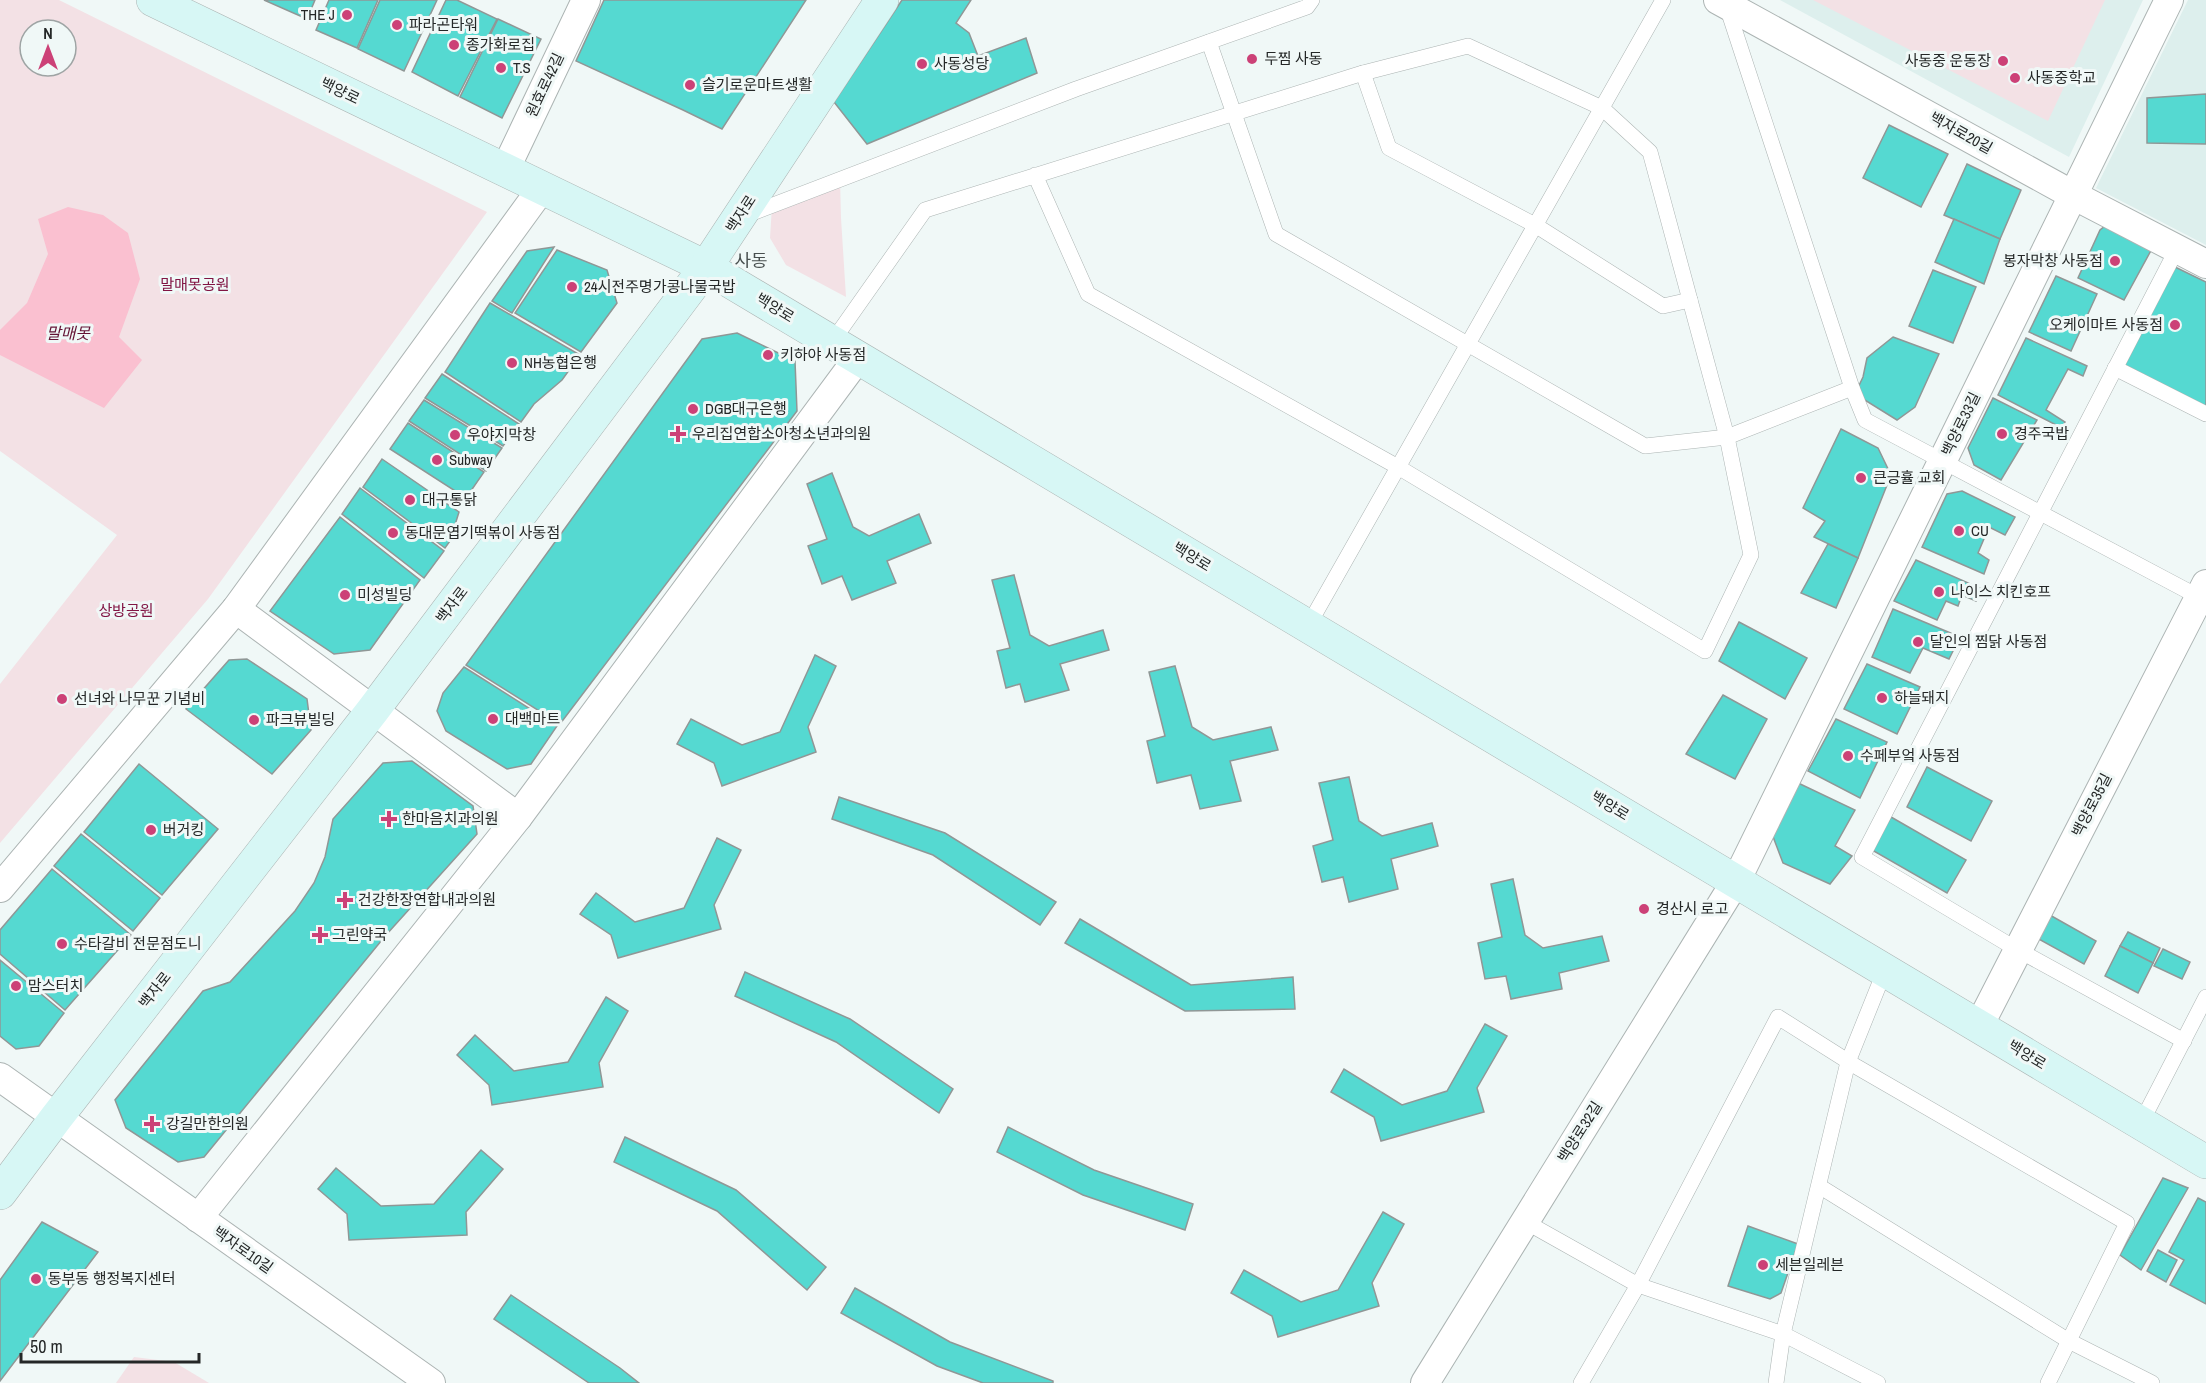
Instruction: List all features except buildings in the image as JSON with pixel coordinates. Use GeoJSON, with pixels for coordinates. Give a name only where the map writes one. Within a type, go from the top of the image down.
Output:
{"type":"FeatureCollection","features":[{"type":"Feature","properties":{"kind":"street","name":"백양로"},"geometry":{"type":"LineString","coordinates":[[153,0],[706,267],[2206,1162]]}},
{"type":"Feature","properties":{"kind":"street","name":"원효로42길"},"geometry":{"type":"LineString","coordinates":[[505,170],[586,0]]}},
{"type":"Feature","properties":{"kind":"street","name":"백양로33길"},"geometry":{"type":"LineString","coordinates":[[1736,881],[2169,0]]}},
{"type":"Feature","properties":{"kind":"street","name":"백자로"},"geometry":{"type":"LineString","coordinates":[[0,1193],[373,710],[706,267],[877,1]]}},
{"type":"Feature","properties":{"kind":"street","name":"백자로20길"},"geometry":{"type":"LineString","coordinates":[[1722,2],[2073,195],[2206,264]]}},
{"type":"Feature","properties":{"kind":"street"},"geometry":{"type":"LineString","coordinates":[[0,888],[236,609],[542,188]]}},
{"type":"Feature","properties":{"kind":"street"},"geometry":{"type":"LineString","coordinates":[[198,1218],[518,817],[845,350]]}},
{"type":"Feature","properties":{"kind":"street","name":"백양로35길"},"geometry":{"type":"LineString","coordinates":[[1979,1026],[2203,591]]}},
{"type":"Feature","properties":{"kind":"street"},"geometry":{"type":"LineString","coordinates":[[236,609],[518,817]]}},
{"type":"Feature","properties":{"kind":"street","name":"백양로32길"},"geometry":{"type":"LineString","coordinates":[[1425,1383],[1736,881]]}},
{"type":"Feature","properties":{"kind":"street","name":"백자로10길"},"geometry":{"type":"LineString","coordinates":[[0,1077],[430,1383]]}},
{"type":"Feature","properties":{"kind":"lane"},"geometry":{"type":"LineString","coordinates":[[739,218],[1076,89],[1307,7],[1312,0]]}},
{"type":"Feature","properties":{"kind":"lane"},"geometry":{"type":"LineString","coordinates":[[1308,626],[1663,0]]}},
{"type":"Feature","properties":{"kind":"lane"},"geometry":{"type":"LineString","coordinates":[[1722,2],[1852,388],[1865,420],[2040,514],[2203,591]]}},
{"type":"Feature","properties":{"kind":"lane"},"geometry":{"type":"LineString","coordinates":[[1209,42],[1275,234],[1645,446],[1727,437],[1852,388]]}},
{"type":"Feature","properties":{"kind":"lane"},"geometry":{"type":"LineString","coordinates":[[845,350],[925,210],[1363,73],[1468,46],[1602,108],[1650,152],[1727,437],[1751,555],[1705,651],[1398,467],[1088,294],[1035,176]]}},
{"type":"Feature","properties":{"kind":"lane"},"geometry":{"type":"LineString","coordinates":[[1363,73],[1389,148],[1535,225],[1663,306],[1690,300]]}},
{"type":"Feature","properties":{"kind":"lane"},"geometry":{"type":"LineString","coordinates":[[2177,249],[1862,857],[2018,950],[2184,1041]]}},
{"type":"Feature","properties":{"kind":"lane"},"geometry":{"type":"LineString","coordinates":[[2115,368],[2206,414]]}},
{"type":"Feature","properties":{"kind":"lane"},"geometry":{"type":"LineString","coordinates":[[1776,1383],[1783,1334],[1848,1062],[1885,970]]}},
{"type":"Feature","properties":{"kind":"lane"},"geometry":{"type":"LineString","coordinates":[[2141,1123],[2206,998]]}},
{"type":"Feature","properties":{"kind":"lane"},"geometry":{"type":"LineString","coordinates":[[1581,1383],[1638,1285],[1778,1017],[1848,1062],[2127,1223],[2048,1383]]}},
{"type":"Feature","properties":{"kind":"lane"},"geometry":{"type":"LineString","coordinates":[[1818,1186],[2069,1341],[2152,1383]]}},
{"type":"Feature","properties":{"kind":"lane"},"geometry":{"type":"LineString","coordinates":[[1524,1221],[1638,1285],[1783,1334],[1878,1383]]}},
{"type":"Feature","properties":{"kind":"shaded area","name":"사동중 운동장"},"geometry":{"type":"Polygon","coordinates":[[[1780,0],[2143,0],[2069,157],[1780,0]]]}},
{"type":"Feature","properties":{"kind":"shaded area"},"geometry":{"type":"Polygon","coordinates":[[[2188,0],[2206,0],[2206,245],[2096,188],[2188,0]]]}},
{"type":"Feature","properties":{"kind":"green space","name":"말매못공원"},"geometry":{"type":"Polygon","coordinates":[[[0,0],[59,0],[487,212],[208,599],[0,843],[0,684],[117,535],[0,451],[0,0]]]}},
{"type":"Feature","properties":{"kind":"green space","name":"사동중 운동장"},"geometry":{"type":"Polygon","coordinates":[[[1813,0],[2105,0],[2048,121],[1813,0]]]}},
{"type":"Feature","properties":{"kind":"green space"},"geometry":{"type":"Polygon","coordinates":[[[840,179],[846,297],[786,265],[770,238],[772,206],[840,179]]]}},
{"type":"Feature","properties":{"kind":"green space"},"geometry":{"type":"Polygon","coordinates":[[[134,1357],[174,1362],[209,1383],[116,1383],[134,1357]]]}},
{"type":"Feature","properties":{"kind":"water","name":"말매못"},"geometry":{"type":"Polygon","coordinates":[[[68,207],[103,215],[128,233],[140,279],[119,337],[142,360],[104,408],[0,355],[0,330],[27,303],[48,254],[38,219],[68,207]]]}},
{"type":"Feature","properties":{"kind":"place","name":"THE J"},"geometry":{"type":"Point","coordinates":[347,15]}},
{"type":"Feature","properties":{"kind":"place","name":"파라곤타워"},"geometry":{"type":"Point","coordinates":[397,25]}},
{"type":"Feature","properties":{"kind":"place","name":"종가화로집"},"geometry":{"type":"Point","coordinates":[454,45]}},
{"type":"Feature","properties":{"kind":"place","name":"두찜 사동"},"geometry":{"type":"Point","coordinates":[1252,59]}},
{"type":"Feature","properties":{"kind":"place","name":"사동중 운동장"},"geometry":{"type":"Point","coordinates":[2003,61]}},
{"type":"Feature","properties":{"kind":"place","name":"사동성당"},"geometry":{"type":"Point","coordinates":[922,64]}},
{"type":"Feature","properties":{"kind":"place","name":"T.S"},"geometry":{"type":"Point","coordinates":[501,68]}},
{"type":"Feature","properties":{"kind":"place","name":"사동중학교"},"geometry":{"type":"Point","coordinates":[2015,78]}},
{"type":"Feature","properties":{"kind":"place","name":"슬기로운마트생활"},"geometry":{"type":"Point","coordinates":[690,85]}},
{"type":"Feature","properties":{"kind":"place","name":"봉자막창 사동점"},"geometry":{"type":"Point","coordinates":[2115,261]}},
{"type":"Feature","properties":{"kind":"place","name":"24시전주명가콩나물국밥"},"geometry":{"type":"Point","coordinates":[572,287]}},
{"type":"Feature","properties":{"kind":"place","name":"오케이마트 사동점"},"geometry":{"type":"Point","coordinates":[2175,325]}},
{"type":"Feature","properties":{"kind":"place","name":"키하야 사동점"},"geometry":{"type":"Point","coordinates":[768,355]}},
{"type":"Feature","properties":{"kind":"place","name":"NH농협은행"},"geometry":{"type":"Point","coordinates":[512,363]}},
{"type":"Feature","properties":{"kind":"place","name":"DGB대구은행"},"geometry":{"type":"Point","coordinates":[693,409]}},
{"type":"Feature","properties":{"kind":"place","name":"우리집연합소아청소년과의원"},"geometry":{"type":"Point","coordinates":[678,434]}},
{"type":"Feature","properties":{"kind":"place","name":"경주국밥"},"geometry":{"type":"Point","coordinates":[2002,434]}},
{"type":"Feature","properties":{"kind":"place","name":"우야지막창"},"geometry":{"type":"Point","coordinates":[455,435]}},
{"type":"Feature","properties":{"kind":"place","name":"Subway"},"geometry":{"type":"Point","coordinates":[437,460]}},
{"type":"Feature","properties":{"kind":"place","name":"큰긍휼 교회"},"geometry":{"type":"Point","coordinates":[1861,478]}},
{"type":"Feature","properties":{"kind":"place","name":"대구통닭"},"geometry":{"type":"Point","coordinates":[410,500]}},
{"type":"Feature","properties":{"kind":"place","name":"CU"},"geometry":{"type":"Point","coordinates":[1959,531]}},
{"type":"Feature","properties":{"kind":"place","name":"동대문엽기떡볶이 사동점"},"geometry":{"type":"Point","coordinates":[393,533]}},
{"type":"Feature","properties":{"kind":"place","name":"나이스 치킨호프"},"geometry":{"type":"Point","coordinates":[1939,592]}},
{"type":"Feature","properties":{"kind":"place","name":"미성빌딩"},"geometry":{"type":"Point","coordinates":[345,595]}},
{"type":"Feature","properties":{"kind":"place","name":"달인의 찜닭 사동점"},"geometry":{"type":"Point","coordinates":[1918,642]}},
{"type":"Feature","properties":{"kind":"place","name":"하늘돼지"},"geometry":{"type":"Point","coordinates":[1882,698]}},
{"type":"Feature","properties":{"kind":"place","name":"선녀와 나무꾼 기념비"},"geometry":{"type":"Point","coordinates":[62,699]}},
{"type":"Feature","properties":{"kind":"place","name":"대백마트"},"geometry":{"type":"Point","coordinates":[493,719]}},
{"type":"Feature","properties":{"kind":"place","name":"파크뷰빌딩"},"geometry":{"type":"Point","coordinates":[254,720]}},
{"type":"Feature","properties":{"kind":"place","name":"수페부엌 사동점"},"geometry":{"type":"Point","coordinates":[1848,756]}},
{"type":"Feature","properties":{"kind":"place","name":"한마음치과의원"},"geometry":{"type":"Point","coordinates":[389,819]}},
{"type":"Feature","properties":{"kind":"place","name":"버거킹"},"geometry":{"type":"Point","coordinates":[151,830]}},
{"type":"Feature","properties":{"kind":"place","name":"건강한장연합내과의원"},"geometry":{"type":"Point","coordinates":[345,900]}},
{"type":"Feature","properties":{"kind":"place","name":"경산시 로고"},"geometry":{"type":"Point","coordinates":[1644,909]}},
{"type":"Feature","properties":{"kind":"place","name":"그린약국"},"geometry":{"type":"Point","coordinates":[320,935]}},
{"type":"Feature","properties":{"kind":"place","name":"수타갈비 전문점도니"},"geometry":{"type":"Point","coordinates":[62,944]}},
{"type":"Feature","properties":{"kind":"place","name":"맘스터치"},"geometry":{"type":"Point","coordinates":[16,986]}},
{"type":"Feature","properties":{"kind":"place","name":"강길만한의원"},"geometry":{"type":"Point","coordinates":[152,1124]}},
{"type":"Feature","properties":{"kind":"place","name":"세븐일레븐"},"geometry":{"type":"Point","coordinates":[1763,1265]}},
{"type":"Feature","properties":{"kind":"place","name":"동부동 행정복지센터"},"geometry":{"type":"Point","coordinates":[36,1279]}},
{"type":"Feature","properties":{"kind":"district","name":"사동"},"geometry":{"type":"Point","coordinates":[751,261]}},
{"type":"Feature","properties":{"kind":"park label","name":"상방공원"},"geometry":{"type":"Point","coordinates":[126,611]}}]}
